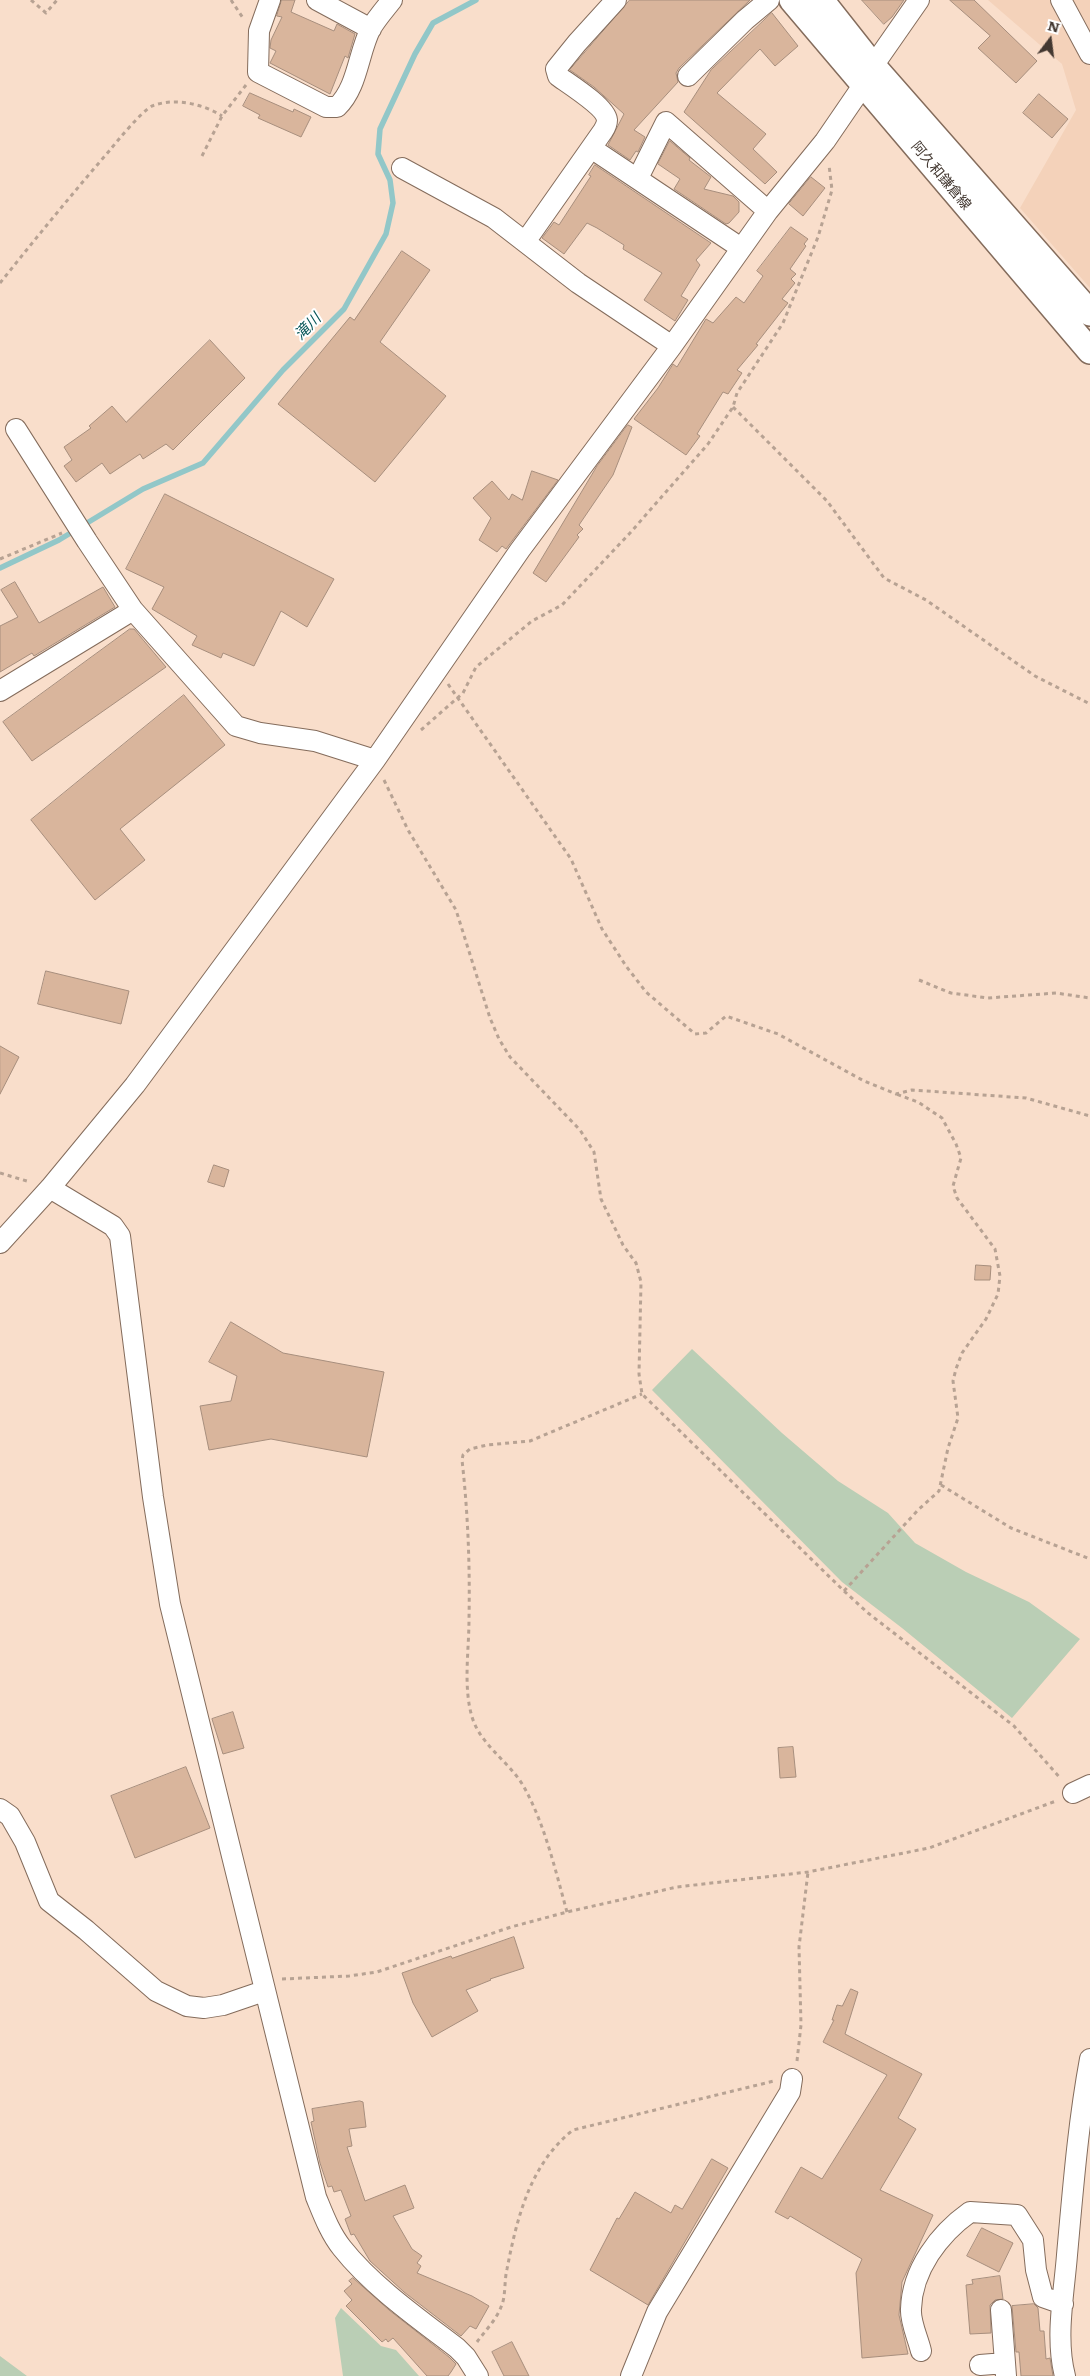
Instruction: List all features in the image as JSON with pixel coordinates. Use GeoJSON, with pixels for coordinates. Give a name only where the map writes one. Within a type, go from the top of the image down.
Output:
{"type":"FeatureCollection","features":[{"type":"Feature","properties":{"kind":"main road","name":"阿久和鎌倉線"},"geometry":{"type":"LineString","coordinates":[[792,0],[868,75],[1090,313]]}},
{"type":"Feature","properties":{"kind":"main road","name":"阿久和鎌倉線"},"geometry":{"type":"LineString","coordinates":[[821,0],[868,75],[1090,352]]}},
{"type":"Feature","properties":{"kind":"street"},"geometry":{"type":"LineString","coordinates":[[270,0],[259,31],[258,72],[326,107],[337,107],[343,102],[350,89],[371,29],[392,0]]}},
{"type":"Feature","properties":{"kind":"street"},"geometry":{"type":"LineString","coordinates":[[317,0],[371,29]]}},
{"type":"Feature","properties":{"kind":"street"},"geometry":{"type":"LineString","coordinates":[[525,242],[607,122],[605,114],[558,76],[556,69],[616,0]]}},
{"type":"Feature","properties":{"kind":"street"},"geometry":{"type":"LineString","coordinates":[[688,76],[745,20],[769,0]]}},
{"type":"Feature","properties":{"kind":"street"},"geometry":{"type":"LineString","coordinates":[[0,1243],[50,1188],[135,1085],[375,760],[520,550],[672,346],[768,211],[825,141],[919,0]]}},
{"type":"Feature","properties":{"kind":"street"},"geometry":{"type":"LineString","coordinates":[[1061,0],[1090,54]]}},
{"type":"Feature","properties":{"kind":"street"},"geometry":{"type":"LineString","coordinates":[[638,178],[666,122],[768,211]]}},
{"type":"Feature","properties":{"kind":"street"},"geometry":{"type":"LineString","coordinates":[[591,148],[741,248]]}},
{"type":"Feature","properties":{"kind":"street"},"geometry":{"type":"LineString","coordinates":[[402,168],[494,218],[578,283],[672,346]]}},
{"type":"Feature","properties":{"kind":"street"},"geometry":{"type":"LineString","coordinates":[[16,429],[133,610],[236,726],[260,733],[314,741],[375,760]]}},
{"type":"Feature","properties":{"kind":"street"},"geometry":{"type":"LineString","coordinates":[[0,691],[133,610]]}},
{"type":"Feature","properties":{"kind":"street"},"geometry":{"type":"LineString","coordinates":[[50,1188],[113,1226],[120,1236],[153,1497],[170,1604],[307,2167],[316,2197],[341,2247],[355,2263],[466,2357],[478,2376]]}},
{"type":"Feature","properties":{"kind":"street"},"geometry":{"type":"LineString","coordinates":[[0,1809],[10,1816],[25,1842],[48,1901],[86,1930],[156,1990],[186,2006],[204,2008],[223,2005],[263,1987]]}},
{"type":"Feature","properties":{"kind":"street"},"geometry":{"type":"LineString","coordinates":[[1064,2376],[1061,2330],[1063,2304],[1090,2059]]}},
{"type":"Feature","properties":{"kind":"street"},"geometry":{"type":"LineString","coordinates":[[631,2376],[658,2312],[790,2092],[792,2079]]}},
{"type":"Feature","properties":{"kind":"street"},"geometry":{"type":"LineString","coordinates":[[921,2351],[911,2311],[914,2288],[930,2252],[954,2223],[970,2212],[1017,2216],[1033,2240],[1036,2270],[1043,2297],[1063,2304]]}},
{"type":"Feature","properties":{"kind":"street"},"geometry":{"type":"LineString","coordinates":[[980,2365],[1005,2370],[1001,2310]]}},
{"type":"Feature","properties":{"kind":"path"},"geometry":{"type":"LineString","coordinates":[[31,0],[46,13],[57,0]]}},
{"type":"Feature","properties":{"kind":"path"},"geometry":{"type":"LineString","coordinates":[[202,156],[222,116],[240,96],[250,78],[258,72]]}},
{"type":"Feature","properties":{"kind":"path"},"geometry":{"type":"LineString","coordinates":[[0,283],[126,130],[151,107],[164,104],[188,103],[208,107],[222,116]]}},
{"type":"Feature","properties":{"kind":"path"},"geometry":{"type":"LineString","coordinates":[[416,734],[463,693],[476,667],[532,622],[562,605],[630,533],[708,444],[733,407],[737,393],[783,324],[818,236],[832,190],[825,141]]}},
{"type":"Feature","properties":{"kind":"path"},"geometry":{"type":"LineString","coordinates":[[733,407],[827,501],[884,578],[926,600],[1035,676],[1090,704]]}},
{"type":"Feature","properties":{"kind":"path"},"geometry":{"type":"LineString","coordinates":[[0,559],[69,530],[80,530]]}},
{"type":"Feature","properties":{"kind":"path"},"geometry":{"type":"LineString","coordinates":[[436,670],[459,696],[571,859],[602,929],[646,992],[695,1034],[706,1033],[726,1016],[778,1034],[864,1081],[918,1102],[942,1118],[961,1158],[952,1186],[957,1198],[995,1249],[1000,1276],[998,1294],[986,1319],[962,1353],[956,1369],[953,1381],[958,1418],[948,1448],[939,1491],[907,1522],[844,1591]]}},
{"type":"Feature","properties":{"kind":"path"},"geometry":{"type":"LineString","coordinates":[[263,1987],[286,1978],[349,1976],[377,1972],[511,1927],[677,1887],[808,1872],[929,1848],[1040,1808],[1081,1789],[1014,1726],[868,1613],[642,1394],[639,1374],[641,1282],[636,1263],[623,1245],[601,1199],[594,1152],[580,1130],[510,1057],[499,1039],[490,1018],[456,910],[408,830],[375,760]]}},
{"type":"Feature","properties":{"kind":"path"},"geometry":{"type":"LineString","coordinates":[[919,980],[951,993],[988,998],[1056,993],[1090,998]]}},
{"type":"Feature","properties":{"kind":"path"},"geometry":{"type":"LineString","coordinates":[[896,1094],[912,1090],[1026,1098],[1090,1116]]}},
{"type":"Feature","properties":{"kind":"path"},"geometry":{"type":"LineString","coordinates":[[0,1173],[50,1188]]}},
{"type":"Feature","properties":{"kind":"path"},"geometry":{"type":"LineString","coordinates":[[567,1912],[550,1851],[533,1805],[523,1785],[509,1766],[480,1735],[471,1711],[468,1689],[468,1532],[462,1460],[463,1455],[470,1449],[487,1445],[530,1441],[642,1394]]}},
{"type":"Feature","properties":{"kind":"path"},"geometry":{"type":"LineString","coordinates":[[941,1485],[1011,1528],[1090,1560]]}},
{"type":"Feature","properties":{"kind":"path"},"geometry":{"type":"LineString","coordinates":[[466,2357],[502,2306],[506,2273],[520,2212],[538,2169],[561,2140],[573,2130],[771,2081],[792,2079],[796,2068],[801,2025],[800,1947],[808,1872]]}},
{"type":"Feature","properties":{"kind":"shaded area"},"geometry":{"type":"Polygon","coordinates":[[[988,0],[1090,0],[1090,288],[1020,208],[1076,110],[1062,64],[988,0]]]}},
{"type":"Feature","properties":{"kind":"green space"},"geometry":{"type":"Polygon","coordinates":[[[692,1349],[782,1433],[838,1481],[888,1513],[915,1543],[966,1572],[1029,1602],[1080,1639],[1012,1718],[902,1628],[842,1582],[652,1390],[692,1349]]]}},
{"type":"Feature","properties":{"kind":"green space"},"geometry":{"type":"Polygon","coordinates":[[[341,2308],[381,2346],[396,2350],[419,2376],[343,2376],[335,2318],[341,2308]]]}},
{"type":"Feature","properties":{"kind":"green space"},"geometry":{"type":"Polygon","coordinates":[[[0,2356],[27,2376],[0,2376],[0,2356]]]}},
{"type":"Feature","properties":{"kind":"building"},"geometry":{"type":"Polygon","coordinates":[[[282,0],[295,0],[291,12],[334,31],[337,24],[355,34],[348,58],[345,56],[330,94],[270,63],[276,51],[270,48],[271,40],[282,17],[277,16],[282,0]]]}},
{"type":"Feature","properties":{"kind":"building"},"geometry":{"type":"Polygon","coordinates":[[[630,0],[750,0],[679,68],[676,73],[678,82],[634,130],[645,137],[638,152],[636,151],[630,160],[608,145],[624,114],[594,87],[570,70],[630,0]]]}},
{"type":"Feature","properties":{"kind":"building"},"geometry":{"type":"Polygon","coordinates":[[[862,0],[904,0],[892,17],[884,24],[862,0]]]}},
{"type":"Feature","properties":{"kind":"building"},"geometry":{"type":"Polygon","coordinates":[[[950,0],[974,0],[1037,61],[1016,83],[978,48],[990,36],[950,0]]]}},
{"type":"Feature","properties":{"kind":"building"},"geometry":{"type":"Polygon","coordinates":[[[772,13],[798,46],[775,66],[760,49],[717,93],[766,134],[753,149],[777,172],[765,184],[684,112],[711,70],[772,13]]]}},
{"type":"Feature","properties":{"kind":"building"},"geometry":{"type":"Polygon","coordinates":[[[250,93],[293,112],[294,109],[311,117],[301,137],[258,118],[260,115],[243,106],[250,93]]]}},
{"type":"Feature","properties":{"kind":"building"},"geometry":{"type":"Polygon","coordinates":[[[1039,94],[1068,119],[1052,138],[1023,113],[1039,94]]]}},
{"type":"Feature","properties":{"kind":"building"},"geometry":{"type":"Polygon","coordinates":[[[670,141],[690,158],[689,160],[711,177],[704,189],[733,196],[739,202],[739,212],[729,223],[726,224],[674,189],[680,179],[658,164],[670,141]]]}},
{"type":"Feature","properties":{"kind":"building"},"geometry":{"type":"Polygon","coordinates":[[[595,165],[711,243],[696,260],[700,265],[681,296],[688,300],[675,321],[644,300],[662,273],[623,249],[624,245],[597,228],[587,223],[564,254],[542,238],[554,222],[559,225],[591,176],[589,175],[595,165]]]}},
{"type":"Feature","properties":{"kind":"building"},"geometry":{"type":"Polygon","coordinates":[[[811,177],[825,188],[803,216],[789,204],[811,177]]]}},
{"type":"Feature","properties":{"kind":"building"},"geometry":{"type":"Polygon","coordinates":[[[791,227],[808,239],[804,244],[806,246],[790,269],[796,274],[791,279],[795,283],[782,299],[788,303],[756,344],[758,345],[737,370],[742,373],[728,394],[723,392],[697,434],[700,436],[686,455],[634,419],[658,388],[673,364],[677,367],[706,319],[713,323],[736,297],[744,303],[763,276],[757,271],[791,227]]]}},
{"type":"Feature","properties":{"kind":"building"},"geometry":{"type":"Polygon","coordinates":[[[402,251],[430,270],[380,342],[446,396],[375,482],[278,404],[350,317],[354,320],[402,251]]]}},
{"type":"Feature","properties":{"kind":"building"},"geometry":{"type":"Polygon","coordinates":[[[210,340],[245,378],[173,450],[166,444],[143,459],[140,454],[110,474],[102,463],[76,482],[64,466],[72,460],[64,447],[91,428],[89,426],[112,406],[126,422],[210,340]]]}},
{"type":"Feature","properties":{"kind":"building"},"geometry":{"type":"Polygon","coordinates":[[[628,425],[632,427],[613,475],[579,525],[583,529],[577,535],[579,537],[546,582],[533,573],[597,466],[628,425]]]}},
{"type":"Feature","properties":{"kind":"building"},"geometry":{"type":"Polygon","coordinates":[[[532,471],[558,480],[506,549],[502,546],[497,552],[479,540],[491,518],[473,498],[492,481],[509,500],[512,494],[522,500],[532,471]]]}},
{"type":"Feature","properties":{"kind":"building"},"geometry":{"type":"Polygon","coordinates":[[[165,494],[334,579],[307,627],[281,611],[254,666],[223,653],[221,658],[192,645],[197,636],[152,609],[164,587],[126,569],[165,494]]]}},
{"type":"Feature","properties":{"kind":"building"},"geometry":{"type":"Polygon","coordinates":[[[15,582],[39,623],[103,587],[115,607],[34,656],[32,653],[0,672],[0,626],[18,617],[1,590],[15,582]]]}},
{"type":"Feature","properties":{"kind":"building"},"geometry":{"type":"Polygon","coordinates":[[[130,629],[134,629],[166,667],[32,761],[3,722],[130,629]]]}},
{"type":"Feature","properties":{"kind":"building"},"geometry":{"type":"Polygon","coordinates":[[[184,695],[225,745],[120,829],[145,860],[95,900],[31,820],[184,695]]]}},
{"type":"Feature","properties":{"kind":"building"},"geometry":{"type":"Polygon","coordinates":[[[46,971],[129,991],[121,1024],[38,1004],[46,971]]]}},
{"type":"Feature","properties":{"kind":"building"},"geometry":{"type":"Polygon","coordinates":[[[0,1046],[19,1057],[0,1094],[0,1046]]]}},
{"type":"Feature","properties":{"kind":"building"},"geometry":{"type":"Polygon","coordinates":[[[214,1165],[229,1170],[224,1187],[208,1182],[214,1165]]]}},
{"type":"Feature","properties":{"kind":"building"},"geometry":{"type":"Polygon","coordinates":[[[976,1265],[991,1266],[990,1280],[975,1280],[976,1265]]]}},
{"type":"Feature","properties":{"kind":"building"},"geometry":{"type":"Polygon","coordinates":[[[231,1322],[283,1353],[384,1372],[367,1457],[271,1439],[209,1450],[200,1406],[231,1401],[237,1376],[209,1362],[231,1322]]]}},
{"type":"Feature","properties":{"kind":"building"},"geometry":{"type":"Polygon","coordinates":[[[233,1712],[244,1748],[223,1754],[212,1719],[233,1712]]]}},
{"type":"Feature","properties":{"kind":"building"},"geometry":{"type":"Polygon","coordinates":[[[793,1747],[796,1777],[780,1778],[778,1748],[793,1747]]]}},
{"type":"Feature","properties":{"kind":"building"},"geometry":{"type":"Polygon","coordinates":[[[186,1767],[210,1828],[135,1858],[111,1796],[186,1767]]]}},
{"type":"Feature","properties":{"kind":"building"},"geometry":{"type":"Polygon","coordinates":[[[514,1937],[524,1968],[490,1979],[466,1990],[478,2011],[432,2037],[413,2003],[402,1973],[514,1937]]]}},
{"type":"Feature","properties":{"kind":"building"},"geometry":{"type":"Polygon","coordinates":[[[851,1989],[858,1992],[845,2034],[922,2074],[898,2118],[916,2129],[880,2190],[933,2215],[902,2282],[899,2315],[908,2354],[862,2358],[856,2273],[862,2259],[790,2216],[788,2219],[775,2212],[801,2167],[822,2179],[887,2075],[823,2042],[834,2020],[832,2020],[837,2005],[842,2006],[851,1989]]]}},
{"type":"Feature","properties":{"kind":"building"},"geometry":{"type":"Polygon","coordinates":[[[363,2102],[366,2127],[349,2129],[352,2146],[347,2147],[365,2201],[405,2185],[414,2208],[393,2216],[412,2249],[422,2256],[417,2263],[421,2266],[417,2273],[472,2296],[489,2306],[476,2329],[470,2326],[461,2336],[404,2292],[370,2261],[354,2234],[351,2235],[345,2219],[351,2216],[341,2190],[334,2192],[332,2186],[328,2187],[320,2163],[311,2122],[314,2121],[312,2109],[363,2102]]]}},
{"type":"Feature","properties":{"kind":"building"},"geometry":{"type":"Polygon","coordinates":[[[712,2159],[728,2168],[648,2305],[590,2270],[617,2218],[619,2219],[635,2192],[671,2213],[675,2205],[682,2209],[712,2159]]]}},
{"type":"Feature","properties":{"kind":"building"},"geometry":{"type":"Polygon","coordinates":[[[982,2228],[1013,2243],[999,2272],[967,2256],[982,2228]]]}},
{"type":"Feature","properties":{"kind":"building"},"geometry":{"type":"Polygon","coordinates":[[[1000,2276],[1003,2299],[995,2300],[990,2305],[991,2333],[970,2334],[966,2285],[973,2284],[972,2280],[1000,2276]]]}},
{"type":"Feature","properties":{"kind":"building"},"geometry":{"type":"Polygon","coordinates":[[[353,2278],[456,2364],[448,2376],[427,2376],[393,2338],[388,2342],[386,2339],[382,2342],[346,2306],[352,2300],[344,2291],[352,2284],[349,2281],[353,2278]]]}},
{"type":"Feature","properties":{"kind":"building"},"geometry":{"type":"Polygon","coordinates":[[[1034,2304],[1038,2308],[1040,2331],[1044,2331],[1046,2359],[1050,2358],[1053,2376],[1021,2376],[1019,2352],[1016,2352],[1012,2306],[1034,2304]]]}},
{"type":"Feature","properties":{"kind":"building"},"geometry":{"type":"Polygon","coordinates":[[[512,2342],[529,2376],[504,2376],[492,2352],[512,2342]]]}},
{"type":"Feature","properties":{"kind":"waterway","name":"滝川"},"geometry":{"type":"LineString","coordinates":[[0,568],[59,540],[143,489],[203,463],[283,370],[344,309],[386,234],[393,203],[390,180],[378,154],[380,129],[415,54],[433,23],[476,0]]}}]}
